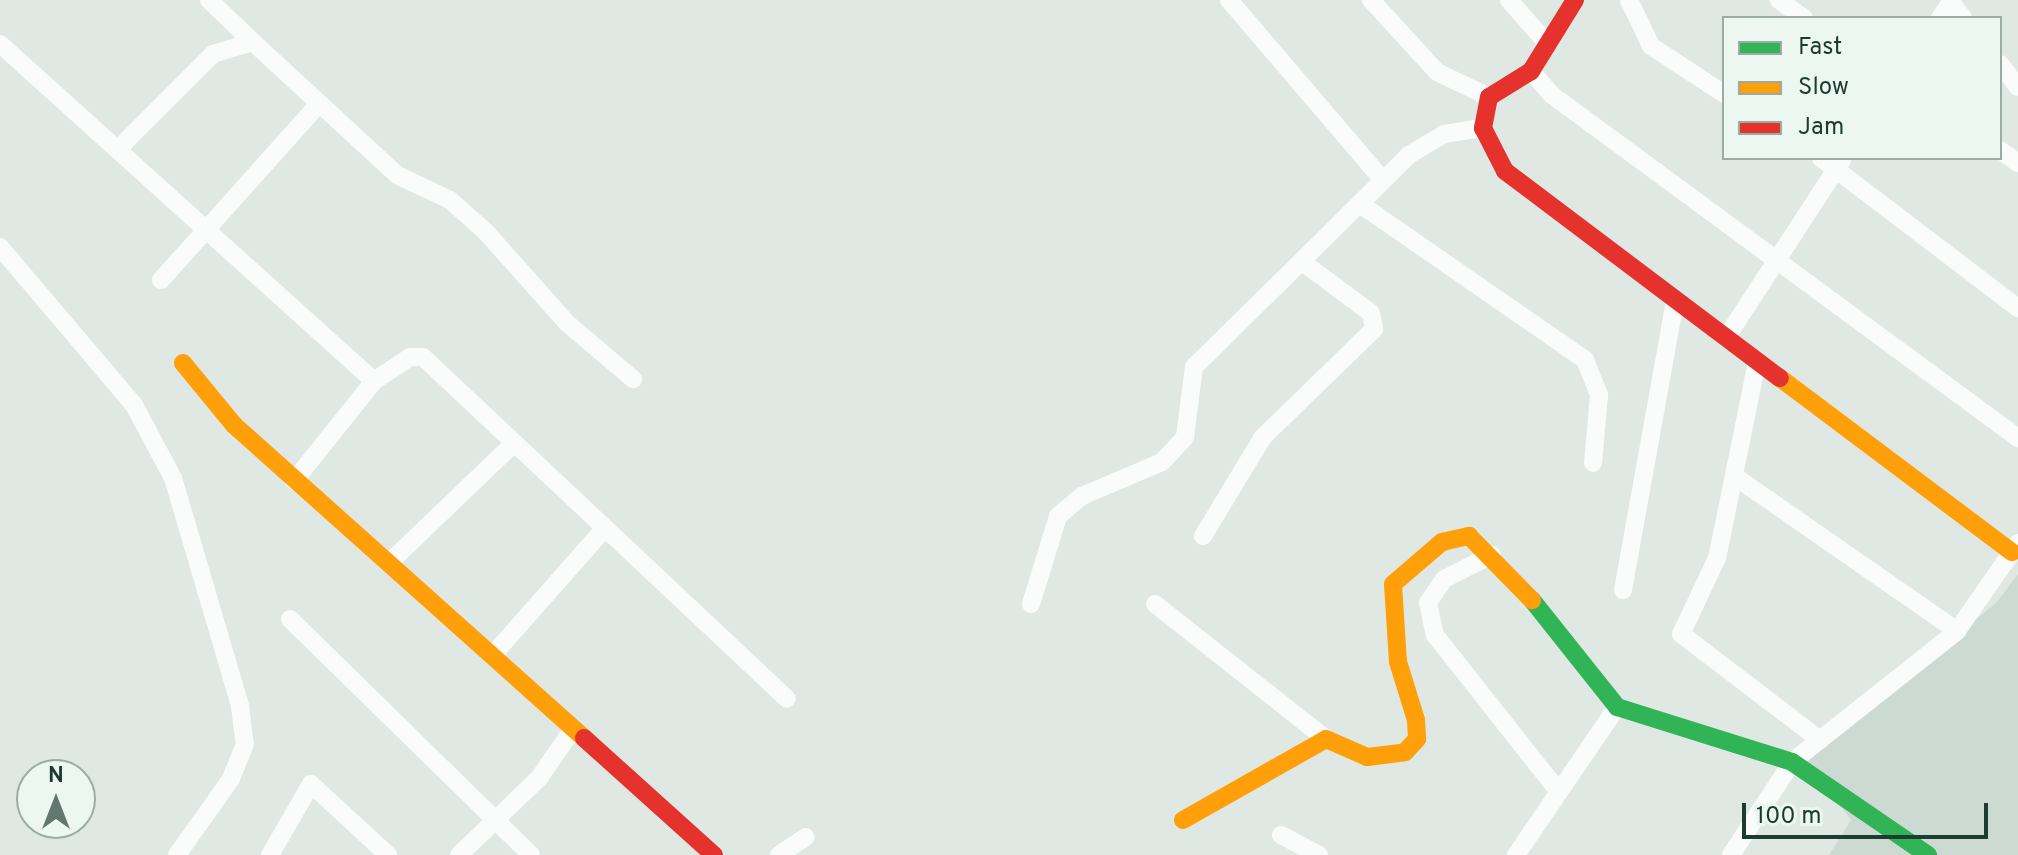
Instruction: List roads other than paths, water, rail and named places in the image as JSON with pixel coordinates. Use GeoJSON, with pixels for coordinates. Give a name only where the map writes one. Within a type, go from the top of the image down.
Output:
{"type":"FeatureCollection","features":[{"type":"Feature","properties":{"kind":"street"},"geometry":{"type":"LineString","coordinates":[[209,0],[397,175],[450,200],[567,323],[633,379]]}},
{"type":"Feature","properties":{"kind":"street"},"geometry":{"type":"LineString","coordinates":[[1229,0],[1383,180]]}},
{"type":"Feature","properties":{"kind":"street"},"geometry":{"type":"LineString","coordinates":[[1371,0],[1437,72],[1489,97]]}},
{"type":"Feature","properties":{"kind":"street"},"geometry":{"type":"LineString","coordinates":[[1509,0],[1544,40]]}},
{"type":"Feature","properties":{"kind":"street"},"geometry":{"type":"LineString","coordinates":[[1575,0],[1544,40],[1531,71],[1489,97],[1483,128],[1505,171],[1675,302],[2015,547],[1957,631],[1792,762],[1731,855]]}},
{"type":"Feature","properties":{"kind":"street"},"geometry":{"type":"LineString","coordinates":[[1629,0],[1651,46],[1722,93]]}},
{"type":"Feature","properties":{"kind":"street"},"geometry":{"type":"LineString","coordinates":[[1779,0],[1801,16]]}},
{"type":"Feature","properties":{"kind":"street"},"geometry":{"type":"LineString","coordinates":[[121,146],[213,54],[253,42]]}},
{"type":"Feature","properties":{"kind":"street"},"geometry":{"type":"LineString","coordinates":[[0,44],[121,146],[374,381]]}},
{"type":"Feature","properties":{"kind":"street"},"geometry":{"type":"LineString","coordinates":[[2002,67],[2018,87]]}},
{"type":"Feature","properties":{"kind":"street"},"geometry":{"type":"LineString","coordinates":[[1531,71],[1552,95],[1775,254],[2018,438]]}},
{"type":"Feature","properties":{"kind":"street"},"geometry":{"type":"LineString","coordinates":[[161,280],[319,104]]}},
{"type":"Feature","properties":{"kind":"street"},"geometry":{"type":"LineString","coordinates":[[1031,604],[1058,516],[1178,446],[1190,423],[1194,367],[1383,180],[1432,139],[1483,128]]}},
{"type":"Feature","properties":{"kind":"street"},"geometry":{"type":"LineString","coordinates":[[1726,338],[1834,161],[2018,308]]}},
{"type":"Feature","properties":{"kind":"street"},"geometry":{"type":"LineString","coordinates":[[1360,204],[1585,360],[1599,395],[1593,463]]}},
{"type":"Feature","properties":{"kind":"street"},"geometry":{"type":"LineString","coordinates":[[0,247],[134,405],[173,478],[240,706],[245,744],[231,779],[177,855]]}},
{"type":"Feature","properties":{"kind":"street"},"geometry":{"type":"LineString","coordinates":[[1203,536],[1263,437],[1374,329],[1371,313],[1302,262]]}},
{"type":"Feature","properties":{"kind":"street"},"geometry":{"type":"LineString","coordinates":[[1623,590],[1675,302]]}},
{"type":"Feature","properties":{"kind":"street"},"geometry":{"type":"LineString","coordinates":[[294,481],[374,381],[410,357],[423,357],[787,699]]}},
{"type":"Feature","properties":{"kind":"street"},"geometry":{"type":"LineString","coordinates":[[1757,362],[1737,478],[1717,558],[1683,626],[1683,641],[1820,740]]}},
{"type":"Feature","properties":{"kind":"street"},"geometry":{"type":"LineString","coordinates":[[183,363],[294,481],[714,855]]}},
{"type":"Feature","properties":{"kind":"street"},"geometry":{"type":"LineString","coordinates":[[389,563],[514,443]]}},
{"type":"Feature","properties":{"kind":"street"},"geometry":{"type":"LineString","coordinates":[[1737,478],[1957,631]]}},
{"type":"Feature","properties":{"kind":"street"},"geometry":{"type":"LineString","coordinates":[[492,656],[605,528]]}},
{"type":"Feature","properties":{"kind":"street"},"geometry":{"type":"LineString","coordinates":[[1155,604],[1326,739],[1387,760],[1417,739],[1392,624],[1393,584],[1442,542],[1469,536],[1492,555],[1617,707],[1792,762],[1928,855]]}},
{"type":"Feature","properties":{"kind":"street"},"geometry":{"type":"LineString","coordinates":[[1492,555],[1444,579],[1428,603],[1435,635],[1558,791]]}},
{"type":"Feature","properties":{"kind":"street"},"geometry":{"type":"LineString","coordinates":[[290,619],[531,855]]}},
{"type":"Feature","properties":{"kind":"street"},"geometry":{"type":"LineString","coordinates":[[1516,855],[1617,707]]}},
{"type":"Feature","properties":{"kind":"street"},"geometry":{"type":"LineString","coordinates":[[459,855],[539,778],[573,729]]}},
{"type":"Feature","properties":{"kind":"street"},"geometry":{"type":"LineString","coordinates":[[1183,820],[1326,739]]}},
{"type":"Feature","properties":{"kind":"street"},"geometry":{"type":"LineString","coordinates":[[270,855],[311,784],[388,855]]}},
{"type":"Feature","properties":{"kind":"street"},"geometry":{"type":"LineString","coordinates":[[1281,835],[1319,855]]}},
{"type":"Feature","properties":{"kind":"street"},"geometry":{"type":"LineString","coordinates":[[779,855],[806,837]]}},
{"type":"Feature","properties":{"kind":"street"},"geometry":{"type":"LineString","coordinates":[[358,855],[370,839]]}}]}
